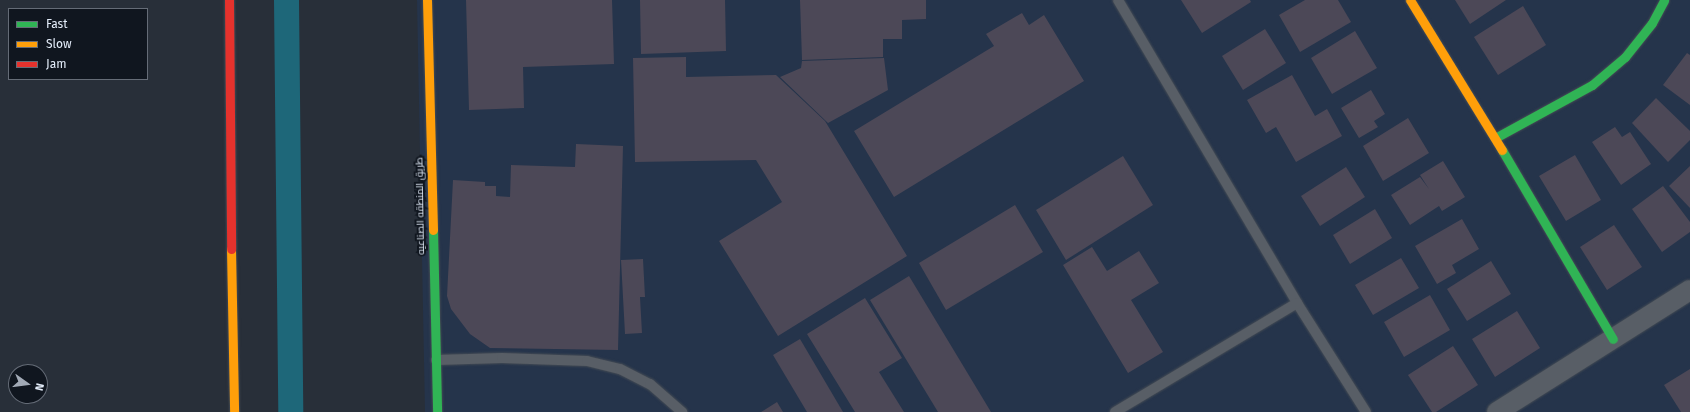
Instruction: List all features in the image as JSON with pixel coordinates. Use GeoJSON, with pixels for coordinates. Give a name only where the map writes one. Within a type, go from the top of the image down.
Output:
{"type":"FeatureCollection","features":[{"type":"Feature","properties":{"kind":"street"},"geometry":{"type":"LineString","coordinates":[[229,0],[229,125],[234,412]]}},
{"type":"Feature","properties":{"kind":"street","name":"طريق المنطقه الصناعيه"},"geometry":{"type":"LineString","coordinates":[[427,0],[437,412]]}},
{"type":"Feature","properties":{"kind":"street"},"geometry":{"type":"LineString","coordinates":[[1410,0],[1495,138],[1613,339]]}},
{"type":"Feature","properties":{"kind":"street"},"geometry":{"type":"LineString","coordinates":[[1495,138],[1592,85],[1625,57],[1652,23],[1664,0]]}},
{"type":"Feature","properties":{"kind":"street"},"geometry":{"type":"LineString","coordinates":[[1497,412],[1690,290]]}},
{"type":"Feature","properties":{"kind":"lane"},"geometry":{"type":"LineString","coordinates":[[1118,0],[1298,303],[1366,412]]}},
{"type":"Feature","properties":{"kind":"lane"},"geometry":{"type":"LineString","coordinates":[[1115,412],[1298,303]]}},
{"type":"Feature","properties":{"kind":"lane"},"geometry":{"type":"LineString","coordinates":[[436,360],[502,358],[587,361],[620,369],[650,384],[682,412]]}},
{"type":"Feature","properties":{"kind":"shaded area"},"geometry":{"type":"Polygon","coordinates":[[[417,0],[1690,0],[1690,412],[425,412],[417,0]]]}},
{"type":"Feature","properties":{"kind":"building"},"geometry":{"type":"Polygon","coordinates":[[[466,0],[612,0],[614,64],[523,67],[524,108],[469,110],[466,0]]]}},
{"type":"Feature","properties":{"kind":"building"},"geometry":{"type":"Polygon","coordinates":[[[640,0],[725,0],[726,51],[641,54],[640,0]]]}},
{"type":"Feature","properties":{"kind":"building"},"geometry":{"type":"Polygon","coordinates":[[[800,0],[926,0],[926,19],[902,20],[902,39],[883,39],[883,57],[802,60],[800,0]]]}},
{"type":"Feature","properties":{"kind":"building"},"geometry":{"type":"Polygon","coordinates":[[[1181,0],[1250,0],[1251,2],[1202,33],[1181,0]]]}},
{"type":"Feature","properties":{"kind":"building"},"geometry":{"type":"Polygon","coordinates":[[[1305,0],[1338,0],[1351,22],[1300,52],[1279,15],[1305,0]]]}},
{"type":"Feature","properties":{"kind":"building"},"geometry":{"type":"Polygon","coordinates":[[[1455,0],[1506,0],[1470,24],[1455,0]]]}},
{"type":"Feature","properties":{"kind":"building"},"geometry":{"type":"Polygon","coordinates":[[[1523,6],[1546,45],[1498,75],[1474,37],[1523,6]]]}},
{"type":"Feature","properties":{"kind":"building"},"geometry":{"type":"Polygon","coordinates":[[[1022,13],[1029,25],[1044,15],[1084,81],[894,197],[854,131],[994,46],[986,34],[1022,13]]]}},
{"type":"Feature","properties":{"kind":"building"},"geometry":{"type":"Polygon","coordinates":[[[1265,29],[1286,63],[1243,90],[1222,56],[1265,29]]]}},
{"type":"Feature","properties":{"kind":"building"},"geometry":{"type":"Polygon","coordinates":[[[1355,31],[1377,68],[1332,94],[1311,58],[1355,31]]]}},
{"type":"Feature","properties":{"kind":"building"},"geometry":{"type":"Polygon","coordinates":[[[1687,53],[1690,55],[1690,105],[1663,85],[1687,53]]]}},
{"type":"Feature","properties":{"kind":"building"},"geometry":{"type":"Polygon","coordinates":[[[686,57],[686,77],[776,75],[825,121],[907,256],[778,336],[719,241],[782,202],[756,160],[635,162],[633,58],[686,57]]]}},
{"type":"Feature","properties":{"kind":"building"},"geometry":{"type":"Polygon","coordinates":[[[884,58],[888,90],[828,123],[780,77],[801,68],[802,61],[884,58]]]}},
{"type":"Feature","properties":{"kind":"building"},"geometry":{"type":"Polygon","coordinates":[[[1292,75],[1315,116],[1327,109],[1342,136],[1296,162],[1276,127],[1266,133],[1247,100],[1292,75]]]}},
{"type":"Feature","properties":{"kind":"building"},"geometry":{"type":"Polygon","coordinates":[[[1371,90],[1385,114],[1374,121],[1378,127],[1359,138],[1341,108],[1371,90]]]}},
{"type":"Feature","properties":{"kind":"building"},"geometry":{"type":"Polygon","coordinates":[[[1656,98],[1690,131],[1690,140],[1668,162],[1632,123],[1656,98]]]}},
{"type":"Feature","properties":{"kind":"building"},"geometry":{"type":"Polygon","coordinates":[[[1408,118],[1429,153],[1383,181],[1363,146],[1408,118]]]}},
{"type":"Feature","properties":{"kind":"building"},"geometry":{"type":"Polygon","coordinates":[[[1615,127],[1622,137],[1630,132],[1651,164],[1621,185],[1592,142],[1615,127]]]}},
{"type":"Feature","properties":{"kind":"building"},"geometry":{"type":"Polygon","coordinates":[[[576,144],[623,146],[618,350],[490,348],[470,334],[451,309],[447,296],[453,180],[485,182],[485,186],[496,186],[496,196],[510,197],[511,165],[575,167],[576,144]]]}},
{"type":"Feature","properties":{"kind":"building"},"geometry":{"type":"Polygon","coordinates":[[[1575,155],[1601,200],[1566,221],[1539,176],[1575,155]]]}},
{"type":"Feature","properties":{"kind":"building"},"geometry":{"type":"Polygon","coordinates":[[[1123,156],[1153,205],[1066,260],[1036,210],[1123,156]]]}},
{"type":"Feature","properties":{"kind":"building"},"geometry":{"type":"Polygon","coordinates":[[[1443,161],[1465,197],[1442,211],[1439,206],[1410,225],[1391,195],[1420,177],[1429,189],[1420,175],[1443,161]]]}},
{"type":"Feature","properties":{"kind":"building"},"geometry":{"type":"Polygon","coordinates":[[[1690,166],[1690,208],[1669,186],[1690,166]]]}},
{"type":"Feature","properties":{"kind":"building"},"geometry":{"type":"Polygon","coordinates":[[[1346,167],[1365,197],[1320,226],[1301,196],[1346,167]]]}},
{"type":"Feature","properties":{"kind":"building"},"geometry":{"type":"Polygon","coordinates":[[[1663,186],[1690,222],[1690,232],[1662,252],[1632,209],[1663,186]]]}},
{"type":"Feature","properties":{"kind":"building"},"geometry":{"type":"Polygon","coordinates":[[[1015,205],[1043,252],[946,310],[919,263],[1015,205]]]}},
{"type":"Feature","properties":{"kind":"building"},"geometry":{"type":"Polygon","coordinates":[[[1375,209],[1392,238],[1350,264],[1333,235],[1375,209]]]}},
{"type":"Feature","properties":{"kind":"building"},"geometry":{"type":"Polygon","coordinates":[[[1462,219],[1479,249],[1452,265],[1456,273],[1437,284],[1415,246],[1462,219]]]}},
{"type":"Feature","properties":{"kind":"building"},"geometry":{"type":"Polygon","coordinates":[[[1614,225],[1642,267],[1607,290],[1580,247],[1614,225]]]}},
{"type":"Feature","properties":{"kind":"building"},"geometry":{"type":"Polygon","coordinates":[[[1092,247],[1107,271],[1139,251],[1159,283],[1131,300],[1163,352],[1128,373],[1063,265],[1092,247]]]}},
{"type":"Feature","properties":{"kind":"building"},"geometry":{"type":"Polygon","coordinates":[[[1401,258],[1419,288],[1373,315],[1355,285],[1401,258]]]}},
{"type":"Feature","properties":{"kind":"building"},"geometry":{"type":"Polygon","coordinates":[[[643,259],[645,297],[640,297],[642,333],[625,334],[621,260],[643,259]]]}},
{"type":"Feature","properties":{"kind":"building"},"geometry":{"type":"Polygon","coordinates":[[[1491,261],[1511,294],[1467,321],[1447,289],[1491,261]]]}},
{"type":"Feature","properties":{"kind":"building"},"geometry":{"type":"Polygon","coordinates":[[[909,276],[991,412],[938,412],[870,300],[909,276]]]}},
{"type":"Feature","properties":{"kind":"building"},"geometry":{"type":"Polygon","coordinates":[[[1430,295],[1450,330],[1404,357],[1384,322],[1430,295]]]}},
{"type":"Feature","properties":{"kind":"building"},"geometry":{"type":"Polygon","coordinates":[[[865,298],[902,358],[879,372],[904,412],[855,412],[807,334],[865,298]]]}},
{"type":"Feature","properties":{"kind":"building"},"geometry":{"type":"Polygon","coordinates":[[[1517,311],[1540,348],[1495,377],[1472,339],[1517,311]]]}},
{"type":"Feature","properties":{"kind":"building"},"geometry":{"type":"Polygon","coordinates":[[[800,339],[843,412],[807,412],[773,355],[800,339]]]}},
{"type":"Feature","properties":{"kind":"building"},"geometry":{"type":"Polygon","coordinates":[[[1453,346],[1478,385],[1436,412],[1432,412],[1408,375],[1453,346]]]}},
{"type":"Feature","properties":{"kind":"building"},"geometry":{"type":"Polygon","coordinates":[[[1690,369],[1690,412],[1681,412],[1664,385],[1690,369]]]}},
{"type":"Feature","properties":{"kind":"building"},"geometry":{"type":"Polygon","coordinates":[[[777,402],[783,412],[761,412],[777,402]]]}},
{"type":"Feature","properties":{"kind":"waterway"},"geometry":{"type":"LineString","coordinates":[[286,0],[290,412]]}},
{"type":"Feature","properties":{"kind":"traffic: fast"},"geometry":{"type":"LineString","coordinates":[[1495,138],[1592,85],[1625,57],[1652,23],[1664,0]]}},
{"type":"Feature","properties":{"kind":"traffic: fast"},"geometry":{"type":"LineString","coordinates":[[1502,150],[1613,339]]}},
{"type":"Feature","properties":{"kind":"traffic: fast"},"geometry":{"type":"LineString","coordinates":[[433,230],[437,412]]}},
{"type":"Feature","properties":{"kind":"traffic: slow"},"geometry":{"type":"LineString","coordinates":[[427,0],[433,230]]}},
{"type":"Feature","properties":{"kind":"traffic: slow"},"geometry":{"type":"LineString","coordinates":[[1410,0],[1502,150]]}},
{"type":"Feature","properties":{"kind":"traffic: slow"},"geometry":{"type":"LineString","coordinates":[[231,249],[234,412]]}},
{"type":"Feature","properties":{"kind":"traffic: jam"},"geometry":{"type":"LineString","coordinates":[[229,0],[231,249]]}}]}
